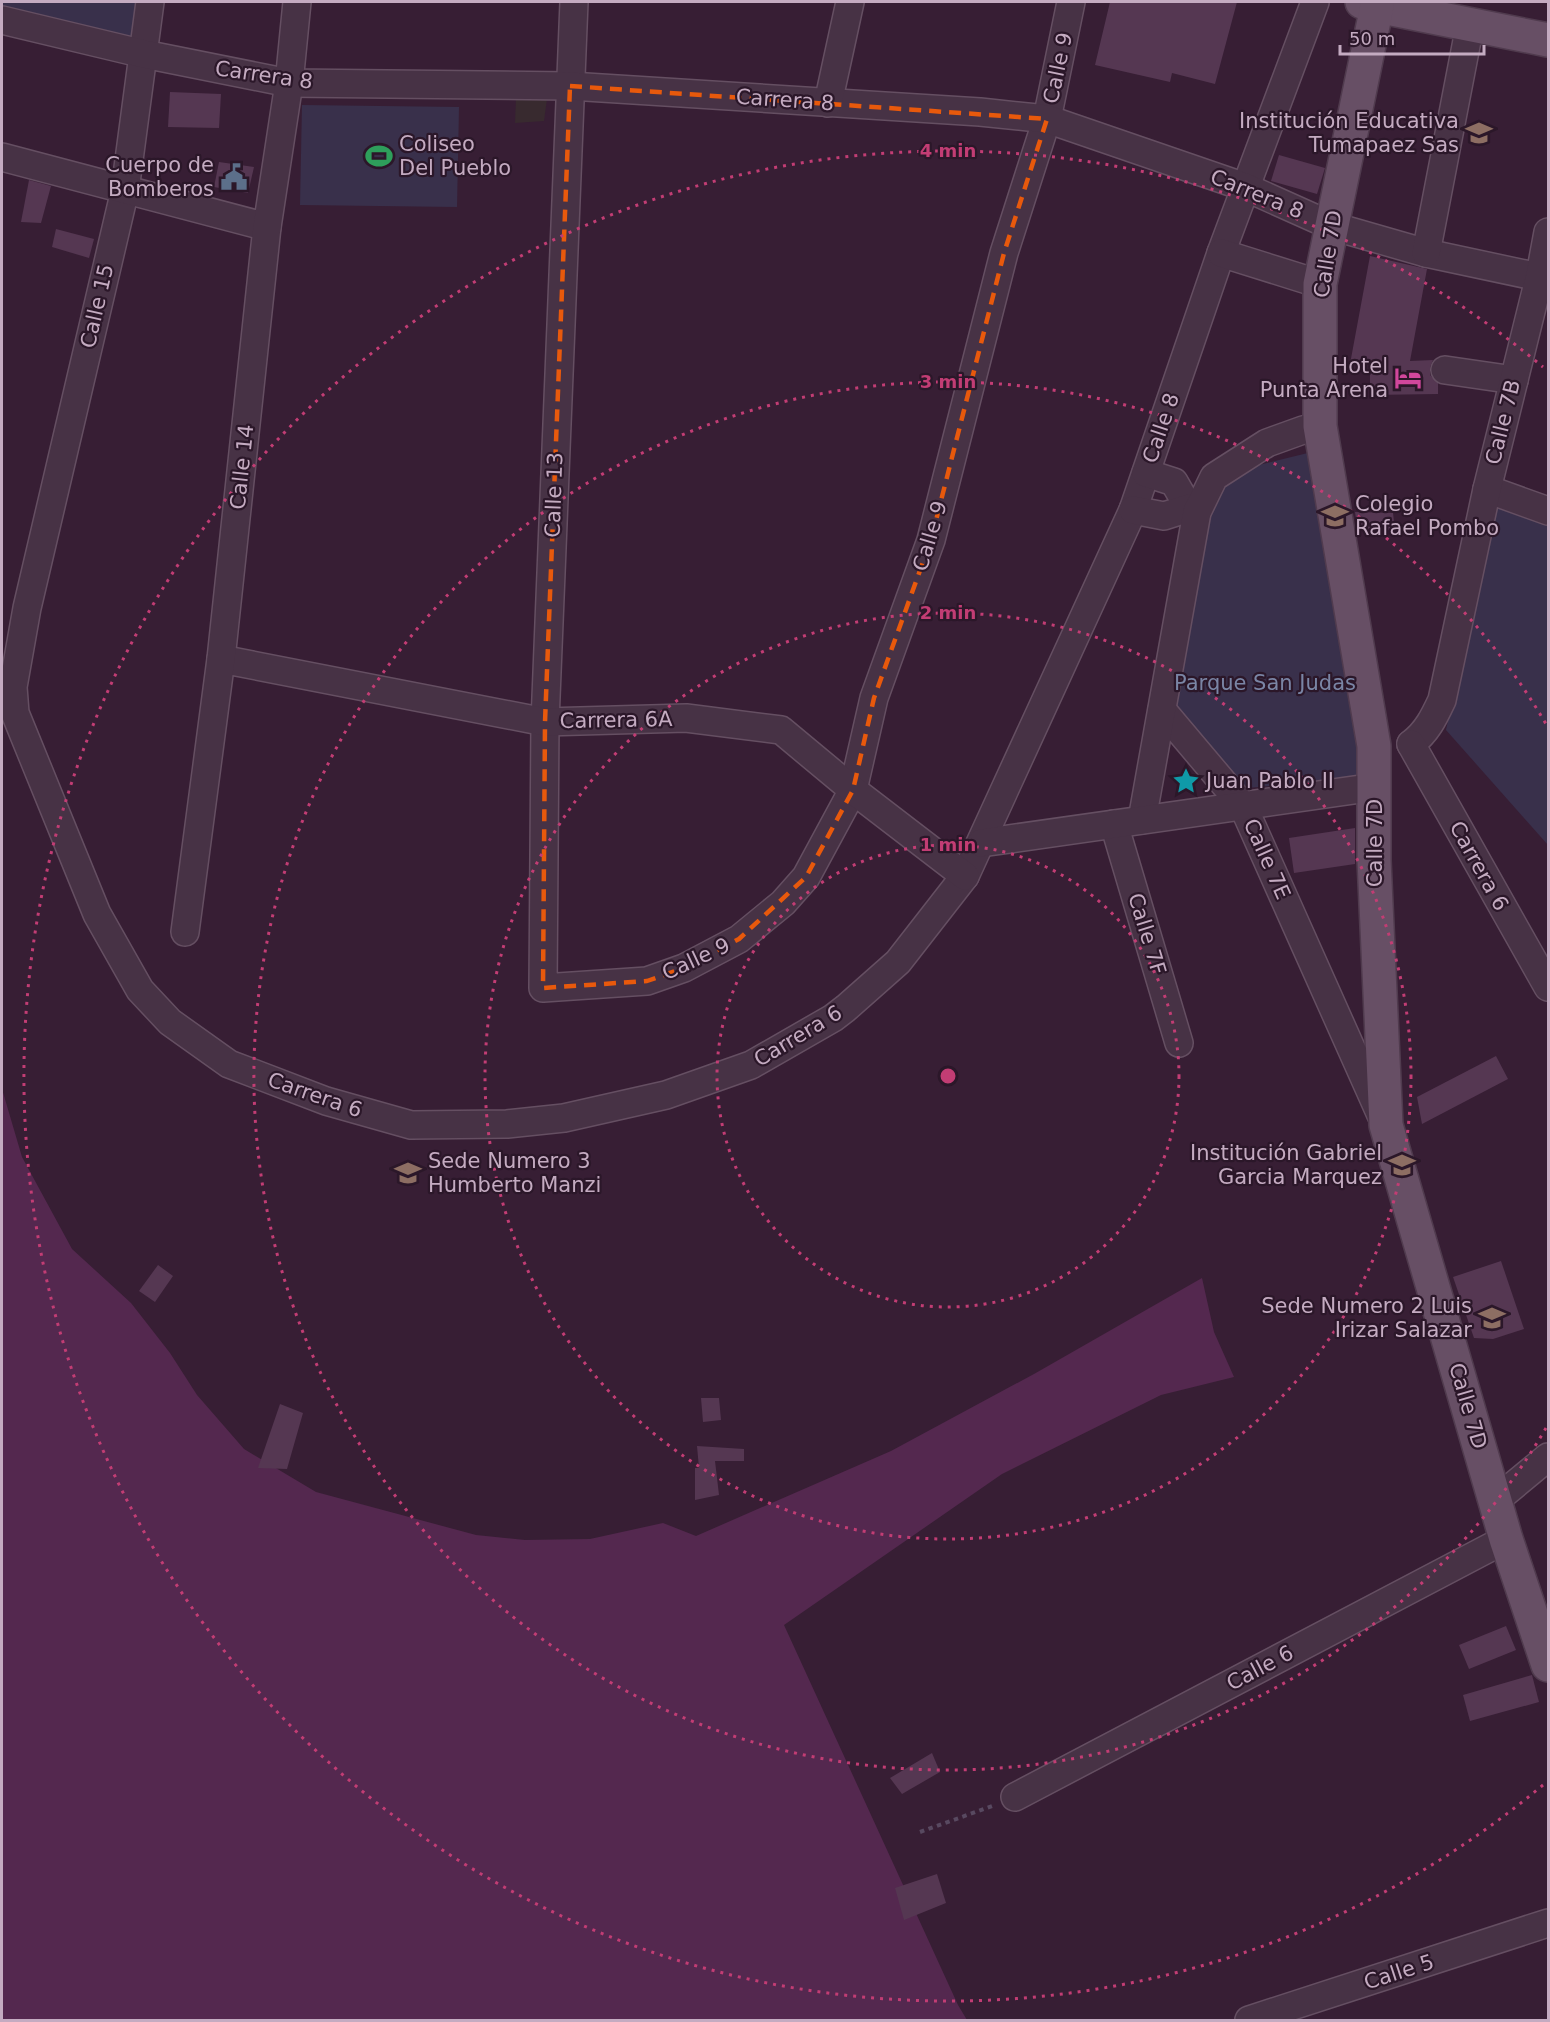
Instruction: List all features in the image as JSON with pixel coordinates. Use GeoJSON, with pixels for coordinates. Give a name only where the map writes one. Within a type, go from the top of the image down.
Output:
{"type":"FeatureCollection","features":[{"type":"Feature","properties":{"kind":"main road"},"geometry":{"type":"LineString","coordinates":[[1369,4],[1548,40]]}},
{"type":"Feature","properties":{"kind":"main road","name":"Calle 7D"},"geometry":{"type":"LineString","coordinates":[[1369,4],[1332,226],[1320,284],[1320,426],[1374,746],[1374,861],[1386,1125],[1506,1539],[1548,1665]]}},
{"type":"Feature","properties":{"kind":"street","name":"Calle 15"},"geometry":{"type":"LineString","coordinates":[[150,2],[125,190],[27,608],[13,687],[15,713],[97,914],[140,990],[170,1022]]}},
{"type":"Feature","properties":{"kind":"street","name":"Calle 14"},"geometry":{"type":"LineString","coordinates":[[185,932],[220,659],[267,227],[289,83],[297,2]]}},
{"type":"Feature","properties":{"kind":"street","name":"Calle 13"},"geometry":{"type":"LineString","coordinates":[[543,988],[545,722],[574,2]]}},
{"type":"Feature","properties":{"kind":"street"},"geometry":{"type":"LineString","coordinates":[[828,103],[849,2]]}},
{"type":"Feature","properties":{"kind":"street","name":"Calle 9"},"geometry":{"type":"LineString","coordinates":[[543,988],[646,981],[684,968],[739,939],[783,903],[806,877],[853,790],[874,698],[931,540],[1004,254],[1047,119],[1071,2]]}},
{"type":"Feature","properties":{"kind":"street","name":"Calle 8"},"geometry":{"type":"LineString","coordinates":[[981,843],[1133,510],[1221,253],[1314,2]]}},
{"type":"Feature","properties":{"kind":"street","name":"Carrera 8"},"geometry":{"type":"LineString","coordinates":[[2,20],[144,54],[289,83],[570,86],[980,112],[1047,119],[1245,187],[1332,226],[1425,253],[1544,277]]}},
{"type":"Feature","properties":{"kind":"street"},"geometry":{"type":"LineString","coordinates":[[1425,253],[1470,25]]}},
{"type":"Feature","properties":{"kind":"street"},"geometry":{"type":"LineString","coordinates":[[2,158],[267,227]]}},
{"type":"Feature","properties":{"kind":"street","name":"Calle 7B"},"geometry":{"type":"LineString","coordinates":[[1411,744],[1421,736],[1433,720],[1442,700],[1487,489],[1514,380],[1544,277],[1548,232]]}},
{"type":"Feature","properties":{"kind":"street"},"geometry":{"type":"LineString","coordinates":[[1221,253],[1320,284]]}},
{"type":"Feature","properties":{"kind":"street"},"geometry":{"type":"LineString","coordinates":[[1444,370],[1514,380]]}},
{"type":"Feature","properties":{"kind":"street"},"geometry":{"type":"LineString","coordinates":[[1142,820],[1162,710],[1193,510],[1214,477],[1268,443],[1320,426]]}},
{"type":"Feature","properties":{"kind":"street"},"geometry":{"type":"LineString","coordinates":[[1146,473],[1174,482],[1193,510]]}},
{"type":"Feature","properties":{"kind":"street"},"geometry":{"type":"LineString","coordinates":[[1487,489],[1548,511]]}},
{"type":"Feature","properties":{"kind":"street"},"geometry":{"type":"LineString","coordinates":[[1133,510],[1164,516],[1193,510]]}},
{"type":"Feature","properties":{"kind":"street","name":"Carrera 6A"},"geometry":{"type":"LineString","coordinates":[[220,659],[545,722],[686,718],[781,730],[853,790],[965,876]]}},
{"type":"Feature","properties":{"kind":"street","name":"Calle 7E"},"geometry":{"type":"LineString","coordinates":[[1162,710],[1243,806],[1386,1125]]}},
{"type":"Feature","properties":{"kind":"street"},"geometry":{"type":"LineString","coordinates":[[1374,746],[1411,744]]}},
{"type":"Feature","properties":{"kind":"street","name":"Carrera 6"},"geometry":{"type":"LineString","coordinates":[[1411,744],[1548,987]]}},
{"type":"Feature","properties":{"kind":"street"},"geometry":{"type":"LineString","coordinates":[[981,843],[1375,787]]}},
{"type":"Feature","properties":{"kind":"street","name":"Calle 7F"},"geometry":{"type":"LineString","coordinates":[[1114,824],[1179,1043]]}},
{"type":"Feature","properties":{"kind":"street","name":"Carrera 6"},"geometry":{"type":"LineString","coordinates":[[170,1022],[229,1064],[326,1101],[411,1125],[507,1124],[564,1118],[666,1095],[751,1065],[833,1018],[898,962],[965,876],[981,843]]}},
{"type":"Feature","properties":{"kind":"street"},"geometry":{"type":"LineString","coordinates":[[1496,1500],[1548,1458]]}},
{"type":"Feature","properties":{"kind":"street","name":"Calle 6"},"geometry":{"type":"LineString","coordinates":[[1005,1801],[1506,1539]]}},
{"type":"Feature","properties":{"kind":"street","name":"Calle 5"},"geometry":{"type":"LineString","coordinates":[[1249,2020],[1548,1923]]}},
{"type":"Feature","properties":{"kind":"path"},"geometry":{"type":"LineString","coordinates":[[920,1832],[1005,1801]]}},
{"type":"Feature","properties":{"kind":"highlighted area"},"geometry":{"type":"Polygon","coordinates":[[[570,86],[1047,119],[1004,253],[931,540],[874,698],[853,790],[806,877],[739,939],[684,968],[647,981],[543,988],[545,722],[570,86]]]}},
{"type":"Feature","properties":{"kind":"shaded area"},"geometry":{"type":"Polygon","coordinates":[[[516,98],[547,99],[544,121],[515,123],[516,98]]]}},
{"type":"Feature","properties":{"kind":"shaded area"},"geometry":{"type":"Polygon","coordinates":[[[2,1089],[22,1157],[72,1249],[131,1303],[170,1353],[197,1395],[244,1449],[316,1492],[476,1535],[525,1540],[590,1539],[663,1523],[696,1536],[891,1451],[1034,1374],[1202,1278],[1214,1332],[1234,1377],[1161,1395],[1002,1474],[784,1625],[958,2005],[967,2020],[2,2020],[2,1089]]]}},
{"type":"Feature","properties":{"kind":"green space"},"geometry":{"type":"Polygon","coordinates":[[[2,2],[138,2],[134,44],[2,7],[2,2]]]}},
{"type":"Feature","properties":{"kind":"green space","name":"Coliseo Del Pueblo"},"geometry":{"type":"Polygon","coordinates":[[[302,105],[459,107],[457,207],[300,205],[302,105]]]}},
{"type":"Feature","properties":{"kind":"green space","name":"Parque San Judas"},"geometry":{"type":"Polygon","coordinates":[[[1316,451],[1365,777],[1247,788],[1173,712],[1200,541],[1220,482],[1235,471],[1316,451]]]}},
{"type":"Feature","properties":{"kind":"green space"},"geometry":{"type":"Polygon","coordinates":[[[1496,502],[1548,520],[1548,845],[1446,730],[1496,502]]]}},
{"type":"Feature","properties":{"kind":"building"},"geometry":{"type":"Polygon","coordinates":[[[1110,2],[1237,2],[1215,84],[1172,73],[1170,82],[1095,65],[1110,2]]]}},
{"type":"Feature","properties":{"kind":"building"},"geometry":{"type":"Polygon","coordinates":[[[170,92],[221,94],[219,128],[168,127],[170,92]]]}},
{"type":"Feature","properties":{"kind":"building"},"geometry":{"type":"Polygon","coordinates":[[[1279,155],[1325,168],[1317,194],[1271,181],[1279,155]]]}},
{"type":"Feature","properties":{"kind":"building","name":"Cuerpo de Bomberos"},"geometry":{"type":"Polygon","coordinates":[[[219,162],[254,167],[248,193],[214,187],[219,162]]]}},
{"type":"Feature","properties":{"kind":"building"},"geometry":{"type":"Polygon","coordinates":[[[29,180],[51,186],[41,223],[21,222],[29,180]]]}},
{"type":"Feature","properties":{"kind":"building"},"geometry":{"type":"Polygon","coordinates":[[[56,229],[94,239],[89,258],[52,247],[56,229]]]}},
{"type":"Feature","properties":{"kind":"building"},"geometry":{"type":"Polygon","coordinates":[[[1370,256],[1427,269],[1410,361],[1433,360],[1430,375],[1438,383],[1438,394],[1370,395],[1370,360],[1350,364],[1370,256]]]}},
{"type":"Feature","properties":{"kind":"building"},"geometry":{"type":"Polygon","coordinates":[[[1355,512],[1393,513],[1395,530],[1358,531],[1355,512]]]}},
{"type":"Feature","properties":{"kind":"building"},"geometry":{"type":"Polygon","coordinates":[[[1355,828],[1355,864],[1294,873],[1289,838],[1355,828]]]}},
{"type":"Feature","properties":{"kind":"building"},"geometry":{"type":"Polygon","coordinates":[[[1496,1056],[1508,1079],[1422,1124],[1417,1097],[1496,1056]]]}},
{"type":"Feature","properties":{"kind":"building"},"geometry":{"type":"Polygon","coordinates":[[[1501,1261],[1524,1329],[1493,1339],[1474,1338],[1453,1277],[1501,1261]]]}},
{"type":"Feature","properties":{"kind":"building"},"geometry":{"type":"Polygon","coordinates":[[[158,1265],[173,1276],[155,1302],[139,1291],[158,1265]]]}},
{"type":"Feature","properties":{"kind":"building"},"geometry":{"type":"Polygon","coordinates":[[[701,1398],[719,1398],[721,1420],[703,1422],[701,1398]]]}},
{"type":"Feature","properties":{"kind":"building"},"geometry":{"type":"Polygon","coordinates":[[[280,1404],[303,1413],[287,1469],[258,1468],[280,1404]]]}},
{"type":"Feature","properties":{"kind":"building"},"geometry":{"type":"Polygon","coordinates":[[[697,1446],[744,1449],[744,1461],[715,1461],[719,1495],[695,1500],[695,1468],[699,1468],[697,1446]]]}},
{"type":"Feature","properties":{"kind":"building"},"geometry":{"type":"Polygon","coordinates":[[[1506,1626],[1516,1650],[1469,1669],[1459,1645],[1506,1626]]]}},
{"type":"Feature","properties":{"kind":"building"},"geometry":{"type":"Polygon","coordinates":[[[1532,1675],[1539,1702],[1470,1721],[1463,1695],[1532,1675]]]}},
{"type":"Feature","properties":{"kind":"building"},"geometry":{"type":"Polygon","coordinates":[[[932,1753],[940,1772],[902,1794],[890,1778],[932,1753]]]}},
{"type":"Feature","properties":{"kind":"building"},"geometry":{"type":"Polygon","coordinates":[[[937,1874],[946,1903],[904,1920],[895,1888],[937,1874]]]}},
{"type":"Feature","properties":{"kind":"place","name":"Institución Educativa Tumapaez Sas"},"geometry":{"type":"Point","coordinates":[1479,133]}},
{"type":"Feature","properties":{"kind":"place","name":"Coliseo Del Pueblo"},"geometry":{"type":"Point","coordinates":[379,156]}},
{"type":"Feature","properties":{"kind":"place","name":"Cuerpo de Bomberos"},"geometry":{"type":"Point","coordinates":[234,177]}},
{"type":"Feature","properties":{"kind":"place","name":"Hotel Punta Arena"},"geometry":{"type":"Point","coordinates":[1408,378]}},
{"type":"Feature","properties":{"kind":"place","name":"Colegio Rafael Pombo"},"geometry":{"type":"Point","coordinates":[1335,516]}},
{"type":"Feature","properties":{"kind":"place","name":"Juan Pablo II"},"geometry":{"type":"Point","coordinates":[1186,781]}},
{"type":"Feature","properties":{"kind":"place","name":"Institución Gabriel Garcia Marquez"},"geometry":{"type":"Point","coordinates":[1402,1165]}},
{"type":"Feature","properties":{"kind":"place","name":"Sede Numero 3 Humberto Manzi"},"geometry":{"type":"Point","coordinates":[408,1173]}},
{"type":"Feature","properties":{"kind":"place","name":"Sede Numero 2 Luis Irizar Salazar"},"geometry":{"type":"Point","coordinates":[1492,1318]}}]}
